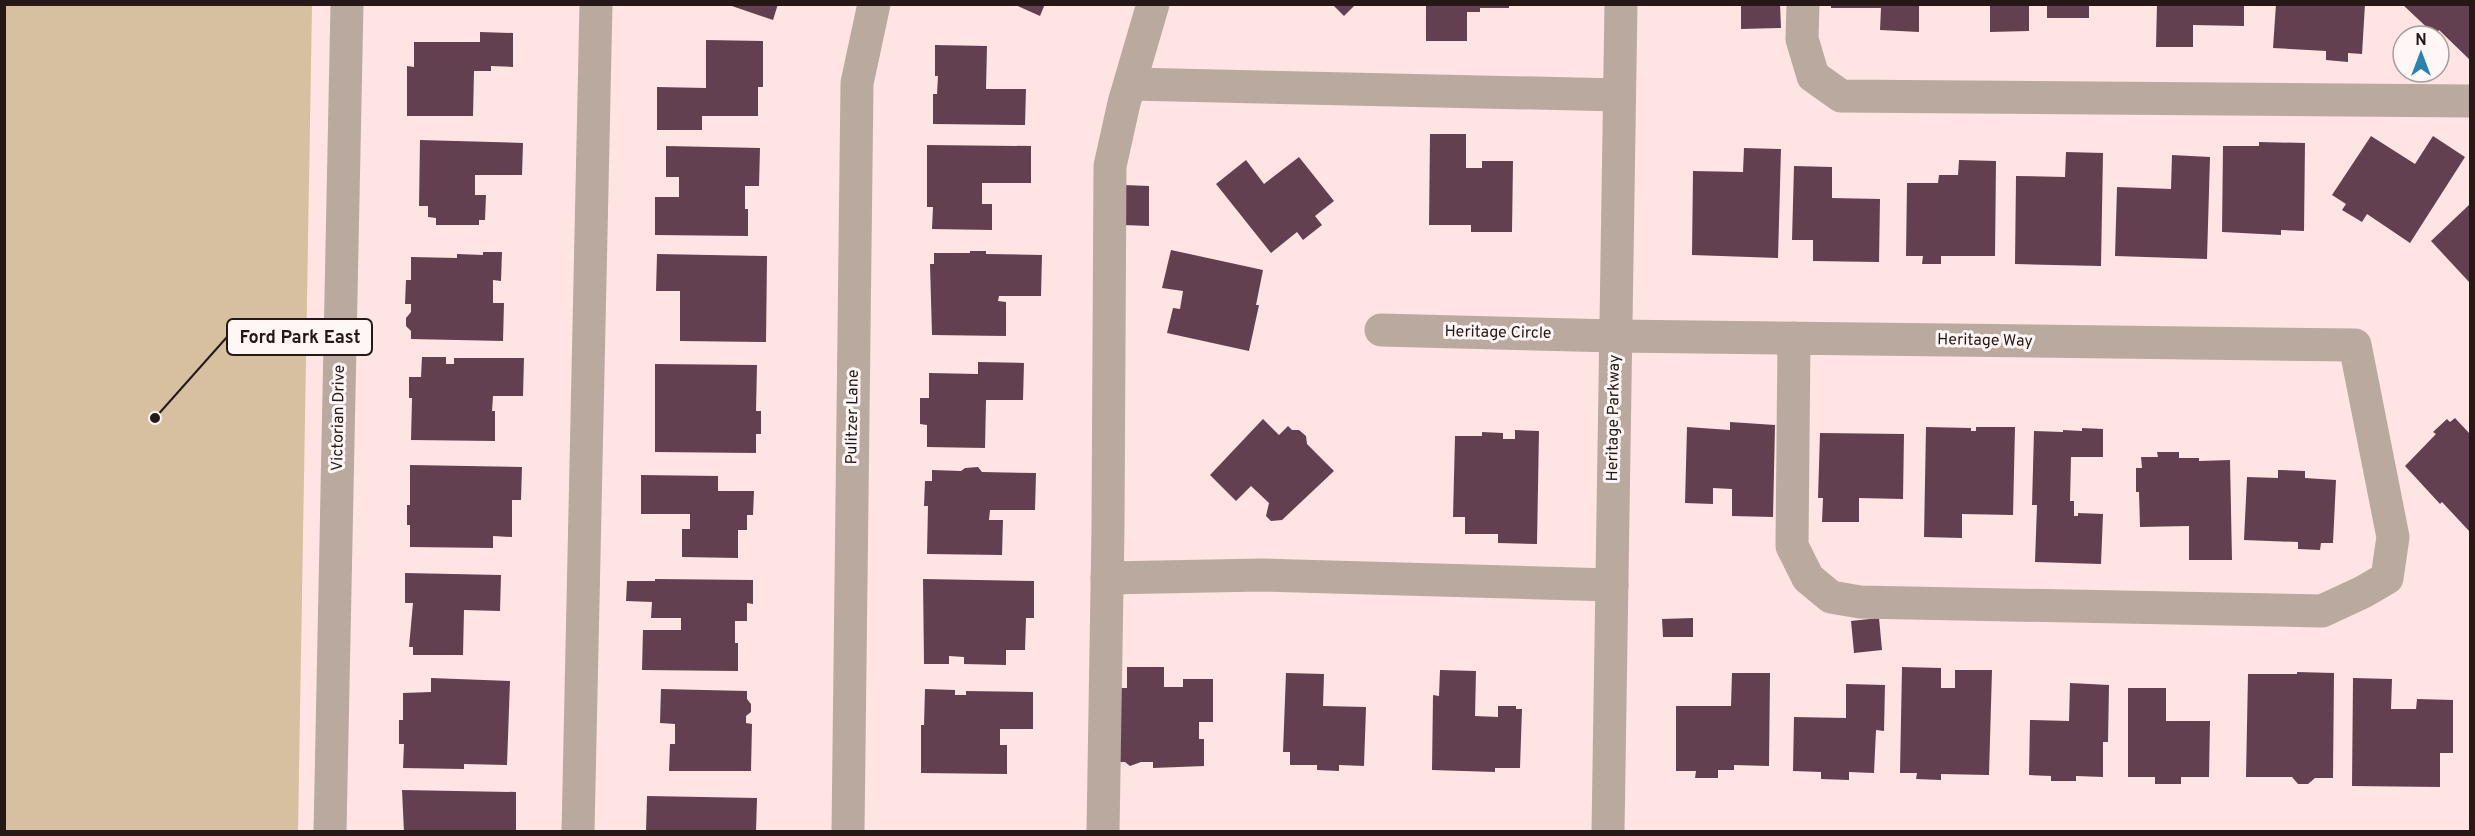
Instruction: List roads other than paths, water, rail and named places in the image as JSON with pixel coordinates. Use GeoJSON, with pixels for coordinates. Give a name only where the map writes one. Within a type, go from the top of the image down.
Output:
{"type":"FeatureCollection","features":[{"type":"Feature","properties":{"kind":"street","name":"Victorian Drive"},"geometry":{"type":"LineString","coordinates":[[330,831],[347,4]]}},
{"type":"Feature","properties":{"kind":"street"},"geometry":{"type":"LineString","coordinates":[[578,831],[596,4]]}},
{"type":"Feature","properties":{"kind":"street","name":"Pulitzer Lane"},"geometry":{"type":"LineString","coordinates":[[848,831],[857,83],[874,4]]}},
{"type":"Feature","properties":{"kind":"street"},"geometry":{"type":"LineString","coordinates":[[1103,831],[1110,166],[1153,4]]}},
{"type":"Feature","properties":{"kind":"street","name":"Heritage Parkway"},"geometry":{"type":"LineString","coordinates":[[1608,831],[1621,4]]}},
{"type":"Feature","properties":{"kind":"street"},"geometry":{"type":"LineString","coordinates":[[1803,4],[1802,39],[1813,76],[1841,96],[2470,101]]}},
{"type":"Feature","properties":{"kind":"street"},"geometry":{"type":"LineString","coordinates":[[1130,84],[1619,95]]}},
{"type":"Feature","properties":{"kind":"street","name":"Heritage Circle"},"geometry":{"type":"LineString","coordinates":[[1381,330],[1616,336]]}},
{"type":"Feature","properties":{"kind":"street","name":"Heritage Way"},"geometry":{"type":"LineString","coordinates":[[1616,336],[1794,338],[2355,345],[2393,537],[2387,578],[2322,611],[1860,602],[1831,597],[1808,578],[1792,546],[1794,338]]}},
{"type":"Feature","properties":{"kind":"street"},"geometry":{"type":"LineString","coordinates":[[1107,578],[1262,574],[1612,585]]}},
{"type":"Feature","properties":{"kind":"street"},"geometry":{"type":"LineString","coordinates":[[848,831],[857,831]]}},
{"type":"Feature","properties":{"kind":"place","name":"Ford Park East"},"geometry":{"type":"Point","coordinates":[155,418]}}]}
